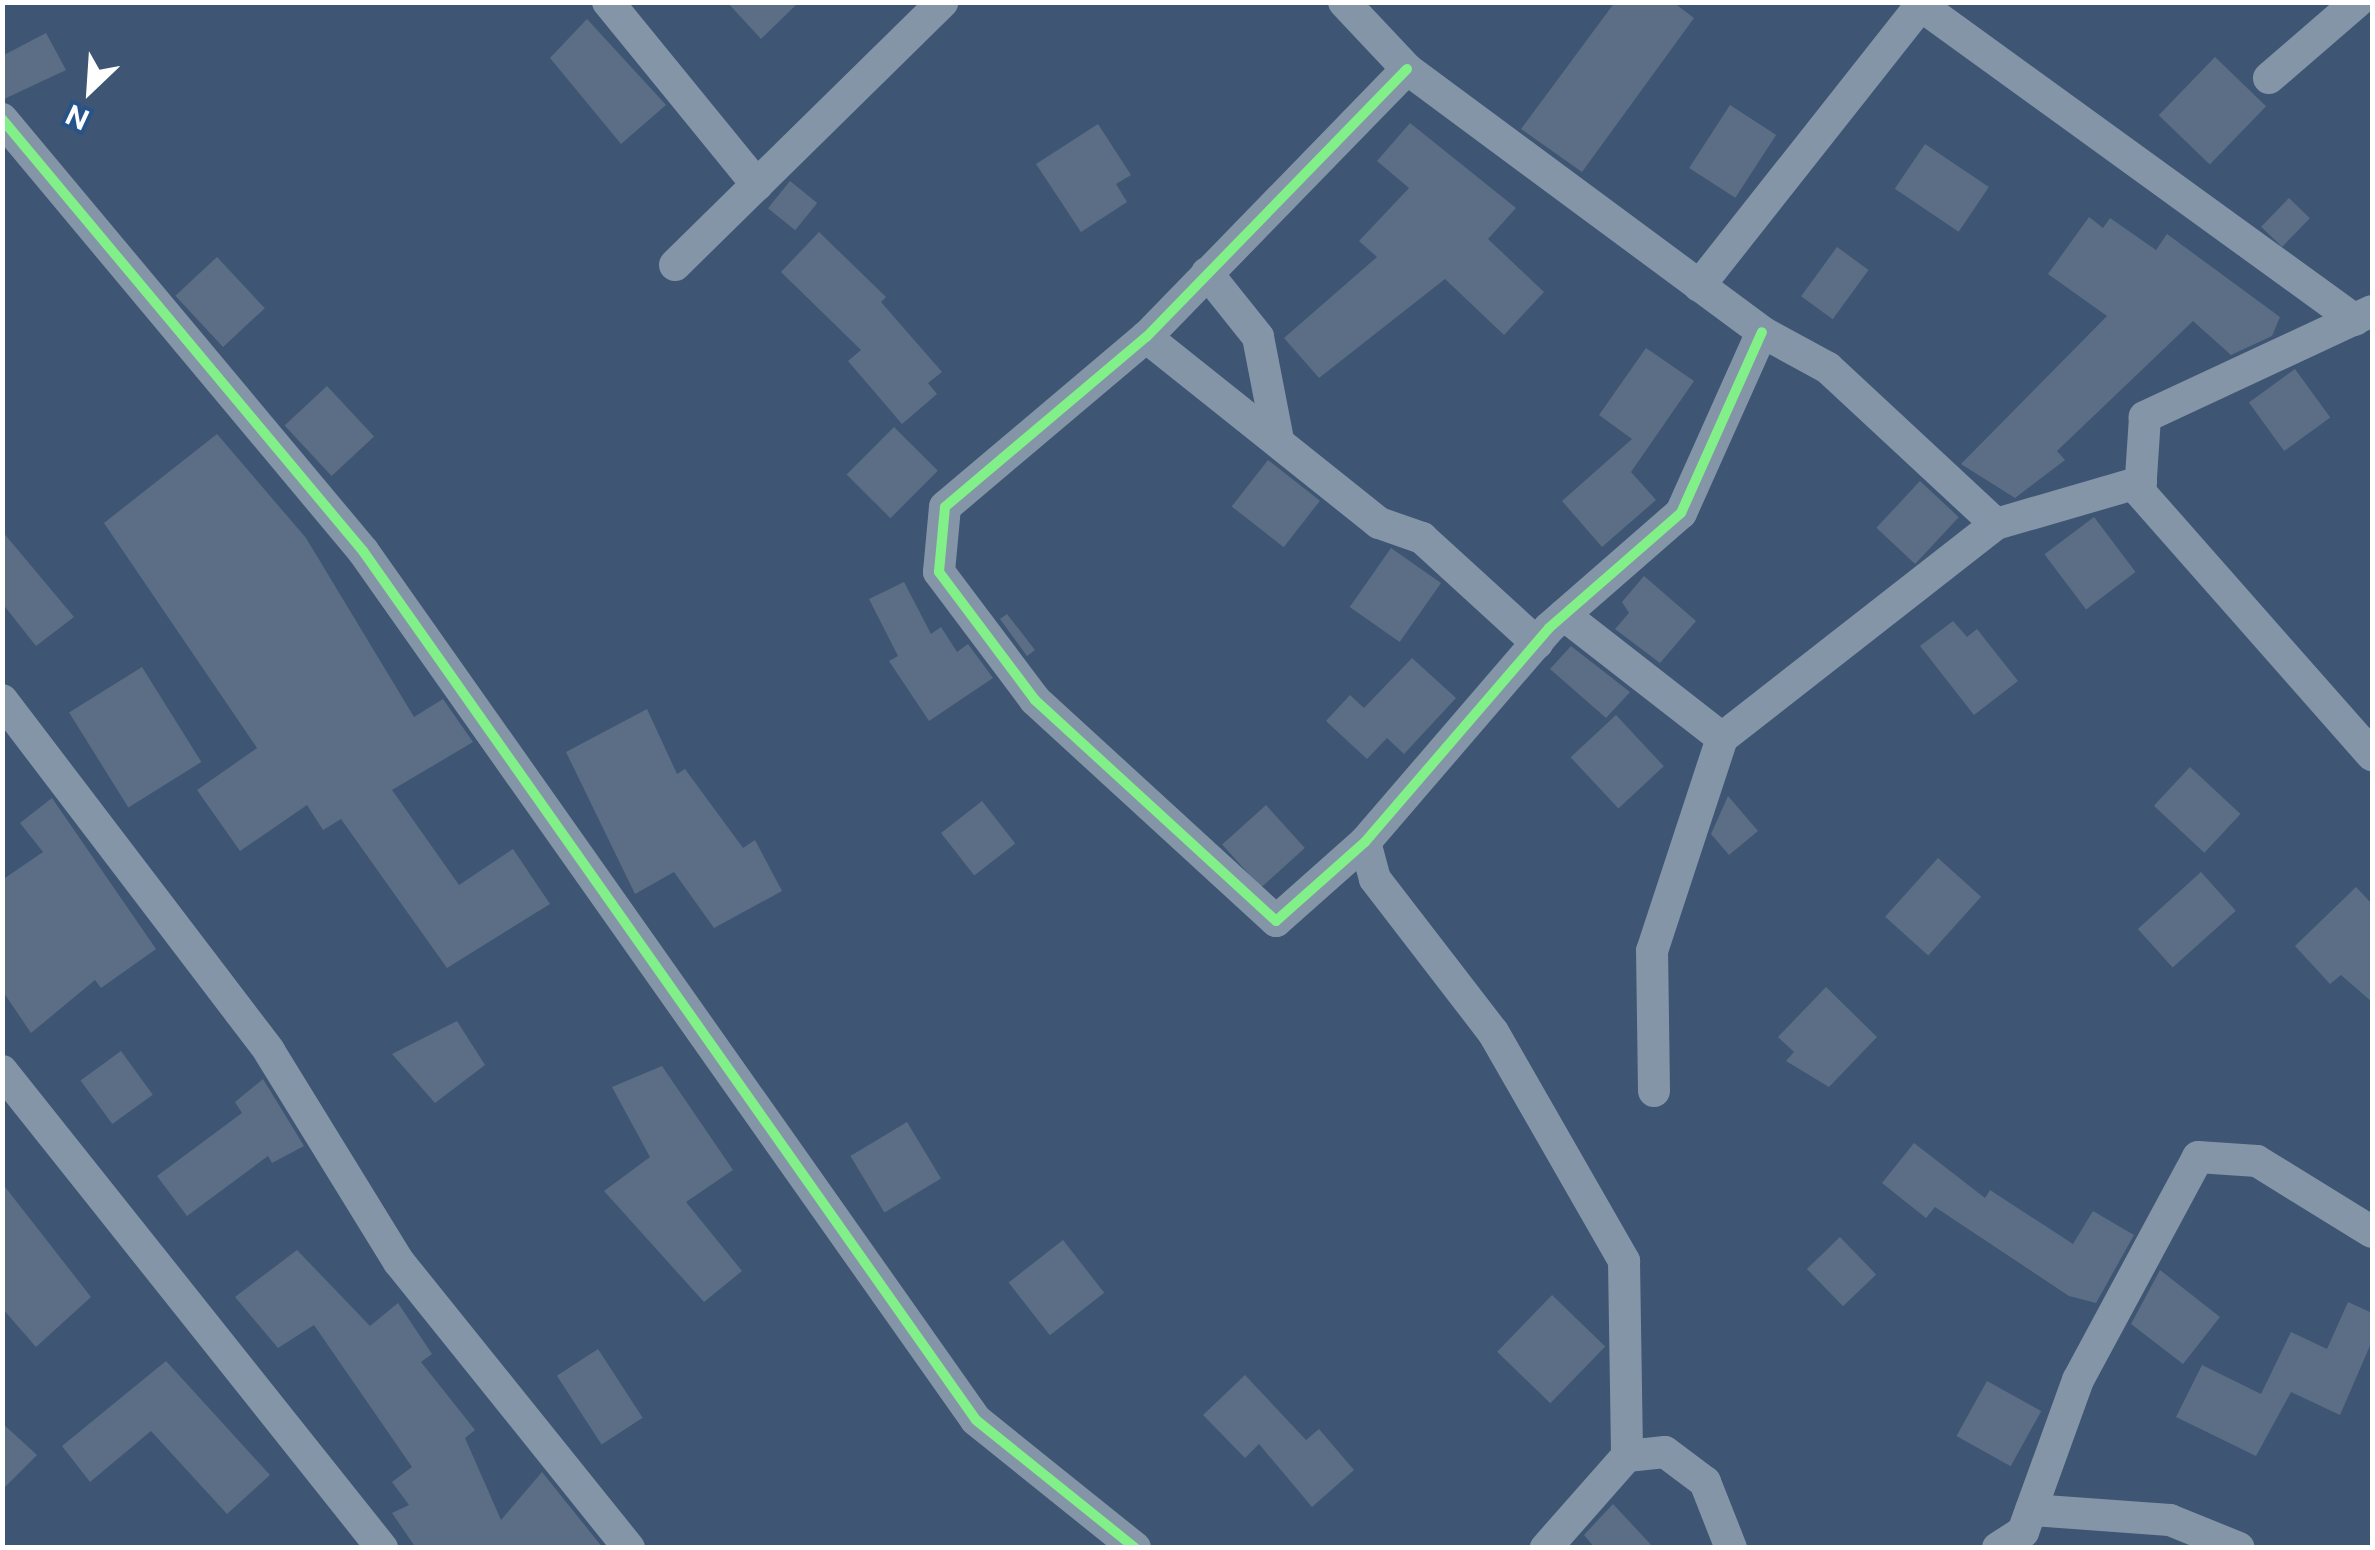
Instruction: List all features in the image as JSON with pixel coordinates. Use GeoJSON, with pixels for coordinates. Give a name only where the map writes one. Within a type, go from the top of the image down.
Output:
{"type":"FeatureCollection","features":[{"type":"Feature","properties":{"kind":"street"},"geometry":{"type":"LineString","coordinates":[[608,2],[757,185]]}},
{"type":"Feature","properties":{"kind":"street"},"geometry":{"type":"LineString","coordinates":[[675,266],[944,2]]}},
{"type":"Feature","properties":{"kind":"street"},"geometry":{"type":"LineString","coordinates":[[1344,2],[1407,69],[1762,332],[1828,368],[1996,524]]}},
{"type":"Feature","properties":{"kind":"street"},"geometry":{"type":"LineString","coordinates":[[2269,78],[2357,2]]}},
{"type":"Feature","properties":{"kind":"street"},"geometry":{"type":"LineString","coordinates":[[1700,286],[1920,4],[2364,315]]}},
{"type":"Feature","properties":{"kind":"street"},"geometry":{"type":"LineString","coordinates":[[1407,69],[1146,337],[945,507],[940,572],[1035,700],[1276,921],[1366,842],[1537,642],[1681,514],[1762,332]]}},
{"type":"Feature","properties":{"kind":"street"},"geometry":{"type":"LineString","coordinates":[[2,119],[363,551],[976,1420],[1135,1548]]}},
{"type":"Feature","properties":{"kind":"street"},"geometry":{"type":"LineString","coordinates":[[1208,273],[1258,336],[1277,435]]}},
{"type":"Feature","properties":{"kind":"street"},"geometry":{"type":"LineString","coordinates":[[2364,315],[2145,417],[2140,492],[2372,755]]}},
{"type":"Feature","properties":{"kind":"street"},"geometry":{"type":"LineString","coordinates":[[1146,337],[1277,435],[1379,523],[1422,538],[1537,642]]}},
{"type":"Feature","properties":{"kind":"street"},"geometry":{"type":"LineString","coordinates":[[1654,1091],[1652,952],[1722,738],[1996,524],[2141,482]]}},
{"type":"Feature","properties":{"kind":"street"},"geometry":{"type":"LineString","coordinates":[[1564,615],[1722,738]]}},
{"type":"Feature","properties":{"kind":"street"},"geometry":{"type":"LineString","coordinates":[[2,700],[268,1050],[399,1262],[629,1548]]}},
{"type":"Feature","properties":{"kind":"street"},"geometry":{"type":"LineString","coordinates":[[1366,842],[1375,879],[1493,1032],[1624,1261],[1627,1456],[1546,1548]]}},
{"type":"Feature","properties":{"kind":"street"},"geometry":{"type":"LineString","coordinates":[[2,1071],[382,1548]]}},
{"type":"Feature","properties":{"kind":"street"},"geometry":{"type":"LineString","coordinates":[[1998,1548],[2024,1532],[2078,1380],[2198,1157],[2257,1161],[2372,1232]]}},
{"type":"Feature","properties":{"kind":"street"},"geometry":{"type":"LineString","coordinates":[[1627,1456],[1665,1452],[1705,1482],[1730,1548]]}},
{"type":"Feature","properties":{"kind":"street"},"geometry":{"type":"LineString","coordinates":[[2031,1510],[2170,1520],[2239,1548]]}},
{"type":"Feature","properties":{"kind":"building"},"geometry":{"type":"Polygon","coordinates":[[[727,2],[799,2],[761,39],[727,2]]]}},
{"type":"Feature","properties":{"kind":"building"},"geometry":{"type":"Polygon","coordinates":[[[1615,2],[1673,2],[1694,18],[1582,172],[1521,129],[1615,2]]]}},
{"type":"Feature","properties":{"kind":"building"},"geometry":{"type":"Polygon","coordinates":[[[587,19],[666,105],[621,144],[550,58],[587,19]]]}},
{"type":"Feature","properties":{"kind":"building"},"geometry":{"type":"Polygon","coordinates":[[[46,33],[66,70],[2,100],[2,56],[46,33]]]}},
{"type":"Feature","properties":{"kind":"building"},"geometry":{"type":"Polygon","coordinates":[[[2215,57],[2266,106],[2210,165],[2159,115],[2215,57]]]}},
{"type":"Feature","properties":{"kind":"building"},"geometry":{"type":"Polygon","coordinates":[[[1730,105],[1776,135],[1735,198],[1689,168],[1730,105]]]}},
{"type":"Feature","properties":{"kind":"building"},"geometry":{"type":"Polygon","coordinates":[[[1410,123],[1516,208],[1488,239],[1544,292],[1504,335],[1445,279],[1319,378],[1284,338],[1377,257],[1359,241],[1409,188],[1377,161],[1410,123]]]}},
{"type":"Feature","properties":{"kind":"building"},"geometry":{"type":"Polygon","coordinates":[[[1098,124],[1131,175],[1116,184],[1127,202],[1081,232],[1036,164],[1098,124]]]}},
{"type":"Feature","properties":{"kind":"building"},"geometry":{"type":"Polygon","coordinates":[[[1925,144],[1989,187],[1959,232],[1895,189],[1925,144]]]}},
{"type":"Feature","properties":{"kind":"building"},"geometry":{"type":"Polygon","coordinates":[[[790,181],[817,203],[795,230],[768,208],[790,181]]]}},
{"type":"Feature","properties":{"kind":"building"},"geometry":{"type":"Polygon","coordinates":[[[2289,198],[2310,218],[2282,247],[2261,227],[2289,198]]]}},
{"type":"Feature","properties":{"kind":"building"},"geometry":{"type":"Polygon","coordinates":[[[2089,217],[2103,228],[2110,218],[2156,250],[2167,234],[2280,317],[2272,336],[2231,355],[2193,321],[2057,451],[2065,460],[2015,498],[1961,464],[2107,316],[2048,274],[2089,217]]]}},
{"type":"Feature","properties":{"kind":"building"},"geometry":{"type":"Polygon","coordinates":[[[819,232],[886,297],[881,302],[942,372],[928,383],[937,394],[902,424],[848,361],[861,350],[781,272],[819,232]]]}},
{"type":"Feature","properties":{"kind":"building"},"geometry":{"type":"Polygon","coordinates":[[[1837,247],[1869,270],[1833,319],[1801,296],[1837,247]]]}},
{"type":"Feature","properties":{"kind":"building"},"geometry":{"type":"Polygon","coordinates":[[[217,257],[265,308],[223,347],[175,296],[217,257]]]}},
{"type":"Feature","properties":{"kind":"building"},"geometry":{"type":"Polygon","coordinates":[[[1646,348],[1694,381],[1631,472],[1656,500],[1602,547],[1562,501],[1632,439],[1599,415],[1646,348]]]}},
{"type":"Feature","properties":{"kind":"building"},"geometry":{"type":"Polygon","coordinates":[[[2295,369],[2330,418],[2284,451],[2249,403],[2295,369]]]}},
{"type":"Feature","properties":{"kind":"building"},"geometry":{"type":"Polygon","coordinates":[[[327,386],[374,436],[332,476],[285,426],[327,386]]]}},
{"type":"Feature","properties":{"kind":"building"},"geometry":{"type":"Polygon","coordinates":[[[894,427],[938,471],[890,518],[847,474],[894,427]]]}},
{"type":"Feature","properties":{"kind":"building"},"geometry":{"type":"Polygon","coordinates":[[[217,434],[306,538],[414,717],[443,699],[473,742],[392,790],[459,885],[513,849],[550,904],[447,968],[341,819],[323,830],[307,805],[240,851],[197,790],[257,748],[104,523],[217,434]]]}},
{"type":"Feature","properties":{"kind":"building"},"geometry":{"type":"Polygon","coordinates":[[[1268,460],[1320,501],[1284,547],[1232,506],[1268,460]]]}},
{"type":"Feature","properties":{"kind":"building"},"geometry":{"type":"Polygon","coordinates":[[[1920,481],[1959,517],[1915,564],[1876,528],[1920,481]]]}},
{"type":"Feature","properties":{"kind":"building"},"geometry":{"type":"Polygon","coordinates":[[[2094,517],[2136,572],[2086,609],[2044,554],[2094,517]]]}},
{"type":"Feature","properties":{"kind":"building"},"geometry":{"type":"Polygon","coordinates":[[[2,531],[74,617],[36,646],[2,603],[2,531]]]}},
{"type":"Feature","properties":{"kind":"building"},"geometry":{"type":"Polygon","coordinates":[[[1391,548],[1441,583],[1400,642],[1350,607],[1391,548]]]}},
{"type":"Feature","properties":{"kind":"building"},"geometry":{"type":"Polygon","coordinates":[[[1644,576],[1696,621],[1660,663],[1615,629],[1629,613],[1622,602],[1644,576]]]}},
{"type":"Feature","properties":{"kind":"building"},"geometry":{"type":"Polygon","coordinates":[[[904,582],[931,634],[941,627],[957,652],[968,644],[993,678],[929,721],[889,661],[898,656],[869,599],[904,582]]]}},
{"type":"Feature","properties":{"kind":"building"},"geometry":{"type":"Polygon","coordinates":[[[1007,614],[1035,650],[1027,656],[1000,619],[1007,614]]]}},
{"type":"Feature","properties":{"kind":"building"},"geometry":{"type":"Polygon","coordinates":[[[1953,621],[1967,637],[1977,629],[2018,681],[1974,715],[1920,646],[1953,621]]]}},
{"type":"Feature","properties":{"kind":"building"},"geometry":{"type":"Polygon","coordinates":[[[1571,646],[1630,692],[1606,718],[1550,669],[1571,646]]]}},
{"type":"Feature","properties":{"kind":"building"},"geometry":{"type":"Polygon","coordinates":[[[1412,658],[1456,698],[1404,754],[1387,738],[1367,759],[1326,721],[1350,695],[1364,708],[1412,658]]]}},
{"type":"Feature","properties":{"kind":"building"},"geometry":{"type":"Polygon","coordinates":[[[142,667],[201,762],[128,808],[69,713],[142,667]]]}},
{"type":"Feature","properties":{"kind":"building"},"geometry":{"type":"Polygon","coordinates":[[[647,709],[677,774],[685,769],[743,848],[755,840],[782,891],[714,928],[674,872],[635,894],[566,752],[647,709]]]}},
{"type":"Feature","properties":{"kind":"building"},"geometry":{"type":"Polygon","coordinates":[[[1616,715],[1664,766],[1618,808],[1571,757],[1616,715]]]}},
{"type":"Feature","properties":{"kind":"building"},"geometry":{"type":"Polygon","coordinates":[[[2190,767],[2240,814],[2204,853],[2154,806],[2190,767]]]}},
{"type":"Feature","properties":{"kind":"building"},"geometry":{"type":"Polygon","coordinates":[[[1728,796],[1758,831],[1729,855],[1711,834],[1728,796]]]}},
{"type":"Feature","properties":{"kind":"building"},"geometry":{"type":"Polygon","coordinates":[[[52,798],[156,949],[101,988],[95,980],[31,1033],[2,990],[2,880],[43,852],[20,823],[52,798]]]}},
{"type":"Feature","properties":{"kind":"building"},"geometry":{"type":"Polygon","coordinates":[[[982,801],[1015,844],[974,876],[941,833],[982,801]]]}},
{"type":"Feature","properties":{"kind":"building"},"geometry":{"type":"Polygon","coordinates":[[[1266,805],[1305,848],[1261,888],[1222,844],[1266,805]]]}},
{"type":"Feature","properties":{"kind":"building"},"geometry":{"type":"Polygon","coordinates":[[[1938,858],[1981,897],[1928,956],[1885,917],[1938,858]]]}},
{"type":"Feature","properties":{"kind":"building"},"geometry":{"type":"Polygon","coordinates":[[[2201,872],[2236,911],[2173,968],[2138,929],[2201,872]]]}},
{"type":"Feature","properties":{"kind":"building"},"geometry":{"type":"Polygon","coordinates":[[[2356,887],[2372,904],[2372,1002],[2341,975],[2330,984],[2295,946],[2356,887]]]}},
{"type":"Feature","properties":{"kind":"building"},"geometry":{"type":"Polygon","coordinates":[[[1826,987],[1877,1037],[1829,1087],[1786,1061],[1794,1052],[1778,1037],[1826,987]]]}},
{"type":"Feature","properties":{"kind":"building"},"geometry":{"type":"Polygon","coordinates":[[[457,1021],[485,1065],[435,1103],[392,1054],[457,1021]]]}},
{"type":"Feature","properties":{"kind":"building"},"geometry":{"type":"Polygon","coordinates":[[[121,1051],[153,1095],[112,1124],[81,1080],[121,1051]]]}},
{"type":"Feature","properties":{"kind":"building"},"geometry":{"type":"Polygon","coordinates":[[[662,1066],[733,1170],[686,1202],[742,1271],[704,1302],[604,1191],[650,1157],[612,1087],[662,1066]]]}},
{"type":"Feature","properties":{"kind":"building"},"geometry":{"type":"Polygon","coordinates":[[[263,1079],[304,1146],[272,1163],[268,1156],[187,1216],[157,1176],[242,1113],[235,1102],[263,1079]]]}},
{"type":"Feature","properties":{"kind":"building"},"geometry":{"type":"Polygon","coordinates":[[[907,1122],[941,1179],[884,1213],[850,1156],[907,1122]]]}},
{"type":"Feature","properties":{"kind":"building"},"geometry":{"type":"Polygon","coordinates":[[[1914,1143],[1985,1198],[1990,1190],[2073,1244],[2093,1211],[2134,1235],[2096,1303],[2069,1296],[1935,1207],[1926,1218],[1882,1183],[1914,1143]]]}},
{"type":"Feature","properties":{"kind":"building"},"geometry":{"type":"Polygon","coordinates":[[[2,1183],[91,1297],[36,1347],[2,1308],[2,1183]]]}},
{"type":"Feature","properties":{"kind":"building"},"geometry":{"type":"Polygon","coordinates":[[[1840,1237],[1876,1274],[1843,1306],[1807,1269],[1840,1237]]]}},
{"type":"Feature","properties":{"kind":"building"},"geometry":{"type":"Polygon","coordinates":[[[1063,1240],[1104,1293],[1050,1335],[1009,1282],[1063,1240]]]}},
{"type":"Feature","properties":{"kind":"building"},"geometry":{"type":"Polygon","coordinates":[[[297,1250],[370,1326],[398,1303],[432,1354],[421,1362],[475,1430],[465,1438],[501,1520],[542,1472],[603,1548],[416,1548],[392,1513],[409,1505],[392,1482],[412,1467],[314,1325],[278,1348],[235,1297],[297,1250]]]}},
{"type":"Feature","properties":{"kind":"building"},"geometry":{"type":"Polygon","coordinates":[[[2160,1270],[2220,1317],[2183,1364],[2131,1324],[2160,1270]]]}},
{"type":"Feature","properties":{"kind":"building"},"geometry":{"type":"Polygon","coordinates":[[[1552,1295],[1605,1346],[1550,1403],[1497,1352],[1552,1295]]]}},
{"type":"Feature","properties":{"kind":"building"},"geometry":{"type":"Polygon","coordinates":[[[2348,1302],[2372,1313],[2372,1341],[2340,1415],[2291,1392],[2256,1456],[2176,1417],[2202,1365],[2261,1394],[2291,1332],[2327,1349],[2348,1302]]]}},
{"type":"Feature","properties":{"kind":"building"},"geometry":{"type":"Polygon","coordinates":[[[598,1349],[643,1418],[602,1444],[557,1376],[598,1349]]]}},
{"type":"Feature","properties":{"kind":"building"},"geometry":{"type":"Polygon","coordinates":[[[166,1361],[270,1475],[227,1514],[151,1431],[90,1482],[62,1446],[166,1361]]]}},
{"type":"Feature","properties":{"kind":"building"},"geometry":{"type":"Polygon","coordinates":[[[1245,1375],[1306,1440],[1319,1429],[1354,1470],[1312,1507],[1259,1444],[1245,1458],[1203,1415],[1245,1375]]]}},
{"type":"Feature","properties":{"kind":"building"},"geometry":{"type":"Polygon","coordinates":[[[1987,1381],[2041,1411],[2011,1466],[1956,1436],[1987,1381]]]}},
{"type":"Feature","properties":{"kind":"building"},"geometry":{"type":"Polygon","coordinates":[[[2,1423],[37,1455],[2,1490],[2,1423]]]}},
{"type":"Feature","properties":{"kind":"building"},"geometry":{"type":"Polygon","coordinates":[[[1613,1504],[1654,1548],[1595,1548],[1584,1535],[1613,1504]]]}},
{"type":"Feature","properties":{"kind":"cycle path"},"geometry":{"type":"LineString","coordinates":[[1407,69],[1146,337],[945,507],[939,572],[1035,700],[1276,921],[1365,842],[1549,628],[1681,513],[1762,332]]}},
{"type":"Feature","properties":{"kind":"cycle path"},"geometry":{"type":"LineString","coordinates":[[2,119],[363,551],[976,1420],[1135,1548]]}}]}
